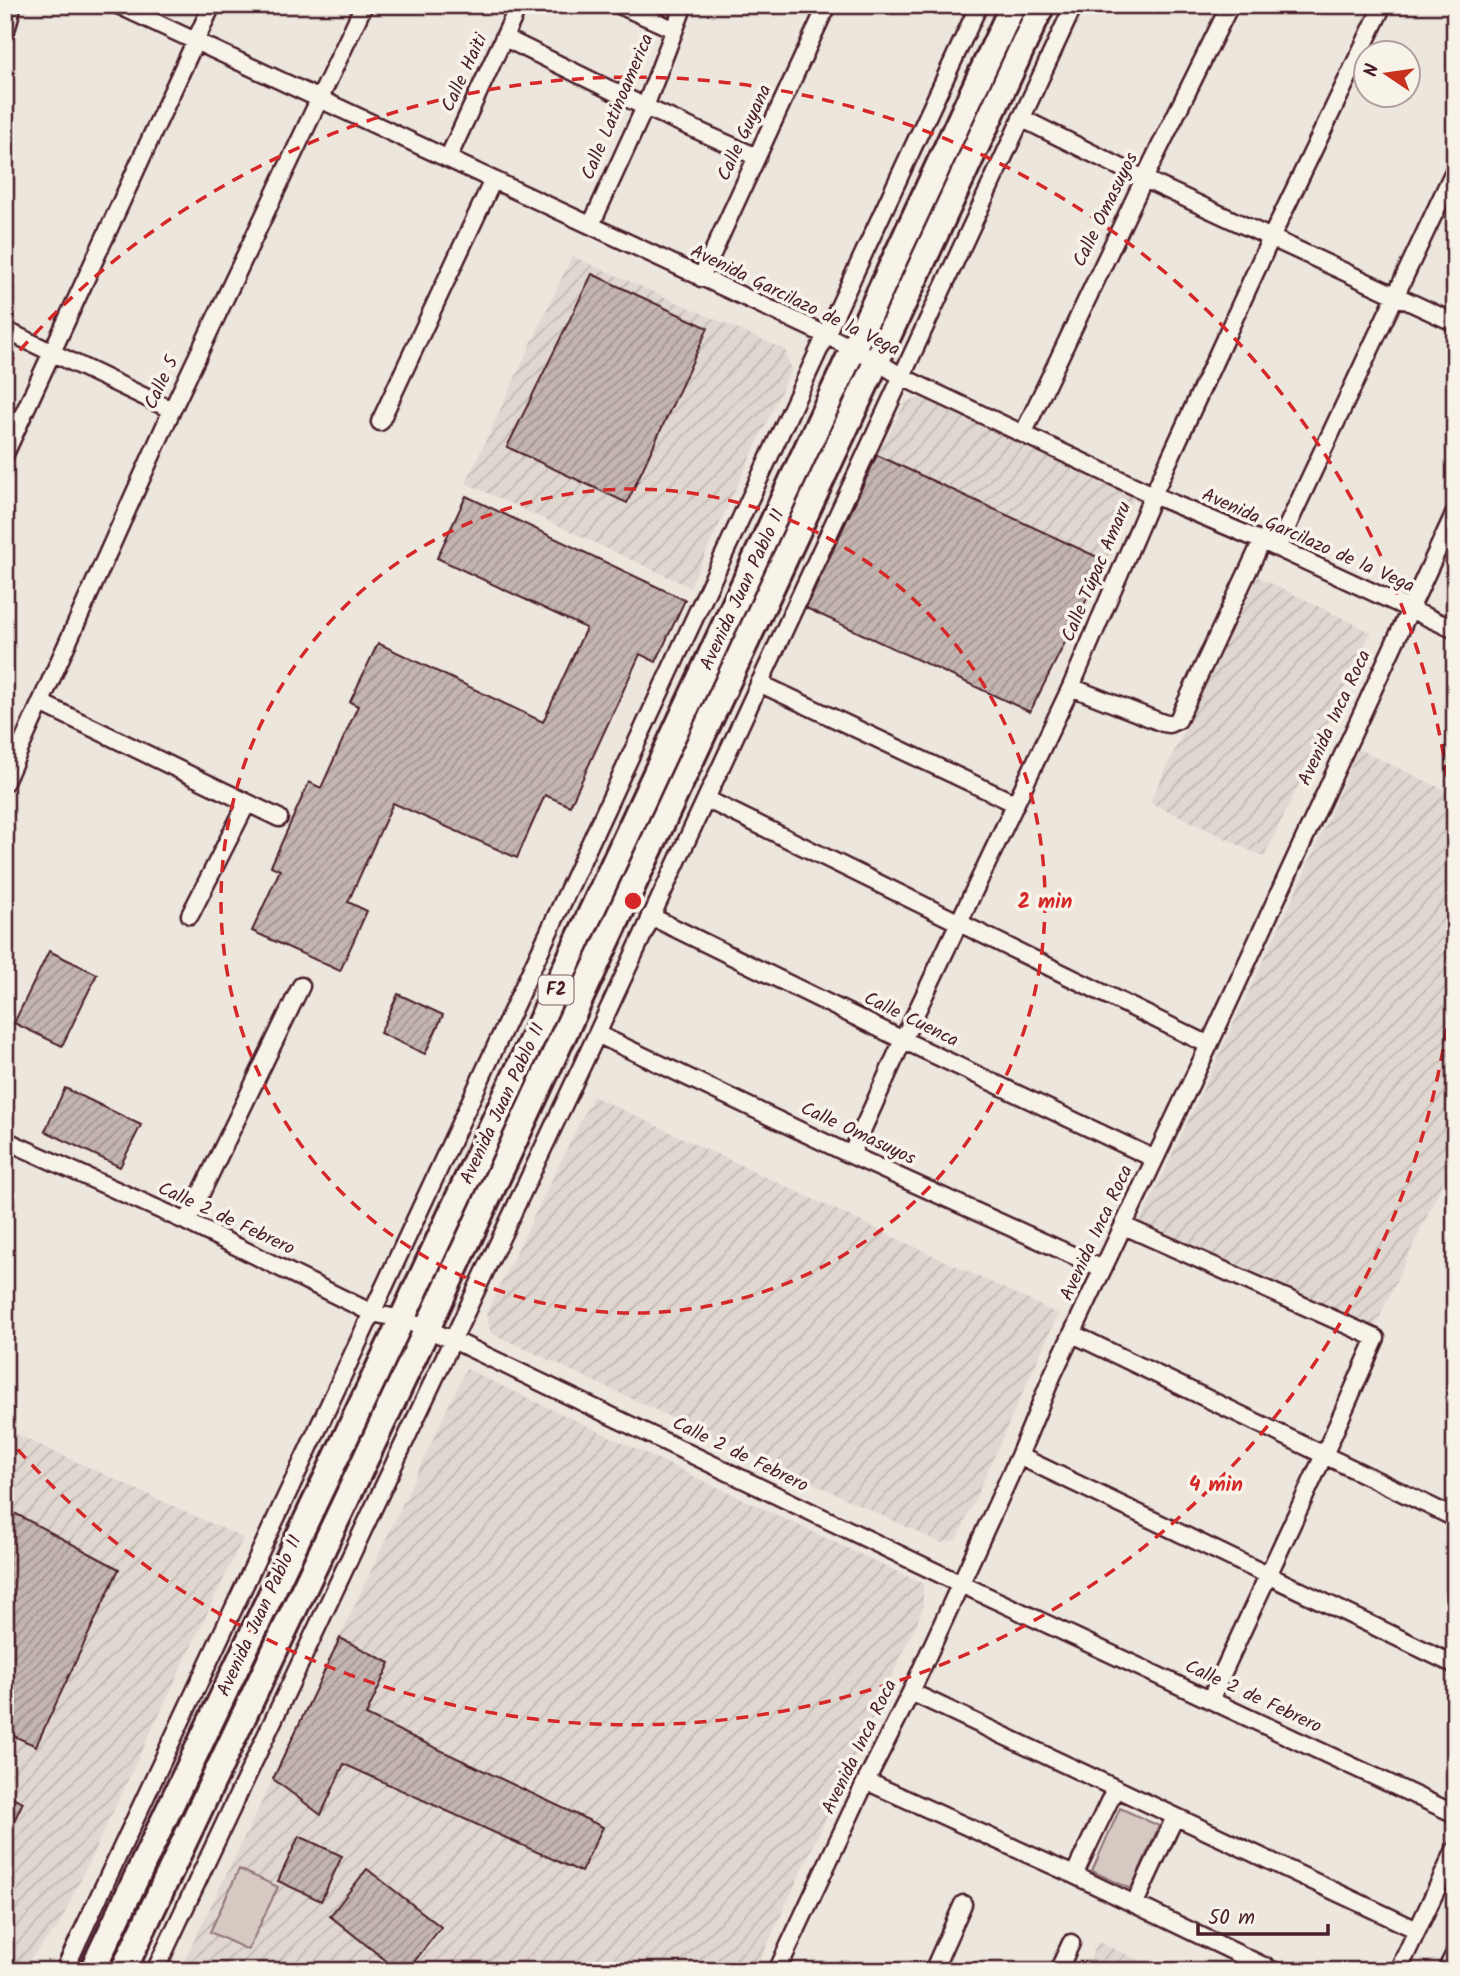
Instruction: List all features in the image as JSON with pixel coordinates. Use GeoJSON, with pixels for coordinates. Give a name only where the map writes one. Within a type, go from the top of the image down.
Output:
{"type":"FeatureCollection","features":[{"type":"Feature","properties":{"kind":"highway","name":"Avenida Juan Pablo II"},"geometry":{"type":"LineString","coordinates":[[123,1971],[427,1329],[866,355],[1013,5]]}},
{"type":"Feature","properties":{"kind":"highway","name":"Avenida Juan Pablo II"},"geometry":{"type":"LineString","coordinates":[[92,1971],[866,355],[1042,5]]}},
{"type":"Feature","properties":{"kind":"main road"},"geometry":{"type":"LineString","coordinates":[[5,25],[10,5]]}},
{"type":"Feature","properties":{"kind":"street","name":"Avenida Garcilazo de la Vega"},"geometry":{"type":"LineString","coordinates":[[118,5],[826,335],[902,377],[1153,495],[1269,544],[1455,630]]}},
{"type":"Feature","properties":{"kind":"street"},"geometry":{"type":"LineString","coordinates":[[5,454],[212,5]]}},
{"type":"Feature","properties":{"kind":"street","name":"Calle 5"},"geometry":{"type":"LineString","coordinates":[[7,772],[41,704],[172,410],[364,5]]}},
{"type":"Feature","properties":{"kind":"street","name":"Calle Haiti"},"geometry":{"type":"LineString","coordinates":[[448,158],[519,5]]}},
{"type":"Feature","properties":{"kind":"street"},"geometry":{"type":"LineString","coordinates":[[619,5],[673,29]]}},
{"type":"Feature","properties":{"kind":"street","name":"Calle Latinoamerica"},"geometry":{"type":"LineString","coordinates":[[591,225],[645,107],[684,5]]}},
{"type":"Feature","properties":{"kind":"street","name":"Calle Guyana"},"geometry":{"type":"LineString","coordinates":[[701,278],[827,5]]}},
{"type":"Feature","properties":{"kind":"street","name":"Avenida Juan Pablo II"},"geometry":{"type":"LineString","coordinates":[[64,1971],[979,5]]}},
{"type":"Feature","properties":{"kind":"street"},"geometry":{"type":"LineString","coordinates":[[155,1971],[597,1034],[1074,5]]}},
{"type":"Feature","properties":{"kind":"street","name":"Calle Omasuyos"},"geometry":{"type":"LineString","coordinates":[[1023,434],[1230,5]]}},
{"type":"Feature","properties":{"kind":"street","name":"Calle Túpac Amaru"},"geometry":{"type":"LineString","coordinates":[[851,1155],[902,1040],[1071,687],[1153,495],[1271,238],[1383,5]]}},
{"type":"Feature","properties":{"kind":"street"},"geometry":{"type":"LineString","coordinates":[[505,38],[645,107],[757,157]]}},
{"type":"Feature","properties":{"kind":"street"},"geometry":{"type":"LineString","coordinates":[[1021,118],[1144,179],[1455,323]]}},
{"type":"Feature","properties":{"kind":"street"},"geometry":{"type":"LineString","coordinates":[[1071,687],[1164,723],[1178,720],[1395,295],[1455,169]]}},
{"type":"Feature","properties":{"kind":"street"},"geometry":{"type":"LineString","coordinates":[[380,422],[493,180]]}},
{"type":"Feature","properties":{"kind":"street"},"geometry":{"type":"LineString","coordinates":[[5,330],[172,410]]}},
{"type":"Feature","properties":{"kind":"street","name":"Avenida Inca Roca"},"geometry":{"type":"LineString","coordinates":[[777,1971],[911,1692],[1073,1334],[1455,512]]}},
{"type":"Feature","properties":{"kind":"street"},"geometry":{"type":"LineString","coordinates":[[759,683],[1014,803]]}},
{"type":"Feature","properties":{"kind":"street"},"geometry":{"type":"LineString","coordinates":[[41,704],[279,818]]}},
{"type":"Feature","properties":{"kind":"street"},"geometry":{"type":"LineString","coordinates":[[706,799],[1209,1045]]}},
{"type":"Feature","properties":{"kind":"street"},"geometry":{"type":"LineString","coordinates":[[190,915],[247,803]]}},
{"type":"Feature","properties":{"kind":"street","name":"Calle Cuenca"},"geometry":{"type":"LineString","coordinates":[[650,916],[902,1040],[1155,1159]]}},
{"type":"Feature","properties":{"kind":"street"},"geometry":{"type":"LineString","coordinates":[[187,1222],[301,986]]}},
{"type":"Feature","properties":{"kind":"street","name":"Calle Omasuyos"},"geometry":{"type":"LineString","coordinates":[[597,1034],[851,1155],[1103,1269]]}},
{"type":"Feature","properties":{"kind":"street","name":"Calle 2 de Febrero"},"geometry":{"type":"LineString","coordinates":[[5,1140],[187,1222],[372,1312],[402,1319],[453,1340],[961,1584],[1455,1814]]}},
{"type":"Feature","properties":{"kind":"street"},"geometry":{"type":"LineString","coordinates":[[1124,1226],[1376,1338],[1210,1700]]}},
{"type":"Feature","properties":{"kind":"street"},"geometry":{"type":"LineString","coordinates":[[1073,1334],[1455,1518]]}},
{"type":"Feature","properties":{"kind":"street"},"geometry":{"type":"LineString","coordinates":[[1019,1456],[1455,1665]]}},
{"type":"Feature","properties":{"kind":"street"},"geometry":{"type":"LineString","coordinates":[[911,1692],[1417,1930]]}},
{"type":"Feature","properties":{"kind":"street"},"geometry":{"type":"LineString","coordinates":[[866,1781],[1135,1903],[1274,1971]]}},
{"type":"Feature","properties":{"kind":"street"},"geometry":{"type":"LineString","coordinates":[[1074,1875],[1115,1788]]}},
{"type":"Feature","properties":{"kind":"street"},"geometry":{"type":"LineString","coordinates":[[1135,1903],[1175,1817]]}},
{"type":"Feature","properties":{"kind":"street"},"geometry":{"type":"LineString","coordinates":[[1398,1971],[1455,1850]]}},
{"type":"Feature","properties":{"kind":"street"},"geometry":{"type":"LineString","coordinates":[[933,1971],[963,1904]]}},
{"type":"Feature","properties":{"kind":"street"},"geometry":{"type":"LineString","coordinates":[[1058,1971],[1071,1943]]}},
{"type":"Feature","properties":{"kind":"street"},"geometry":{"type":"LineString","coordinates":[[1446,1971],[1455,1953]]}},
{"type":"Feature","properties":{"kind":"shaded area"},"geometry":{"type":"Polygon","coordinates":[[[572,256],[785,350],[791,370],[690,587],[466,483],[572,256]]]}},
{"type":"Feature","properties":{"kind":"shaded area"},"geometry":{"type":"Polygon","coordinates":[[[922,397],[1023,434],[1135,496],[1106,561],[1030,712],[806,608],[877,455],[906,402],[922,397]]]}},
{"type":"Feature","properties":{"kind":"shaded area"},"geometry":{"type":"Polygon","coordinates":[[[1258,577],[1371,632],[1264,857],[1150,802],[1258,577]]]}},
{"type":"Feature","properties":{"kind":"shaded area"},"geometry":{"type":"Polygon","coordinates":[[[1358,749],[1455,795],[1455,1156],[1372,1333],[1140,1223],[1304,874],[1358,749]]]}},
{"type":"Feature","properties":{"kind":"shaded area"},"geometry":{"type":"Polygon","coordinates":[[[593,1096],[1058,1314],[957,1539],[941,1543],[491,1333],[486,1314],[593,1096]]]}},
{"type":"Feature","properties":{"kind":"shaded area"},"geometry":{"type":"Polygon","coordinates":[[[466,1369],[923,1584],[923,1609],[755,1971],[179,1971],[273,1779],[466,1369]]]}},
{"type":"Feature","properties":{"kind":"shaded area"},"geometry":{"type":"Polygon","coordinates":[[[5,1429],[243,1538],[58,1927],[19,1971],[5,1971],[5,1429]]]}},
{"type":"Feature","properties":{"kind":"shaded area"},"geometry":{"type":"Polygon","coordinates":[[[1120,1808],[1159,1826],[1131,1889],[1092,1871],[1120,1808]]]}},
{"type":"Feature","properties":{"kind":"shaded area"},"geometry":{"type":"Polygon","coordinates":[[[239,1869],[278,1887],[248,1950],[210,1932],[239,1869]]]}},
{"type":"Feature","properties":{"kind":"shaded area"},"geometry":{"type":"Polygon","coordinates":[[[1098,1942],[1163,1971],[1085,1971],[1098,1942]]]}},
{"type":"Feature","properties":{"kind":"building"},"geometry":{"type":"Polygon","coordinates":[[[592,274],[708,328],[627,503],[507,447],[592,274]]]}},
{"type":"Feature","properties":{"kind":"building"},"geometry":{"type":"Polygon","coordinates":[[[877,455],[1106,561],[1030,712],[806,608],[877,455]]]}},
{"type":"Feature","properties":{"kind":"building"},"geometry":{"type":"Polygon","coordinates":[[[466,496],[685,600],[656,662],[640,654],[570,806],[545,795],[517,858],[393,803],[348,902],[367,911],[340,971],[252,931],[280,870],[271,866],[309,782],[321,788],[358,706],[350,702],[378,643],[543,722],[586,628],[437,558],[466,496]]]}},
{"type":"Feature","properties":{"kind":"building"},"geometry":{"type":"Polygon","coordinates":[[[49,951],[97,974],[62,1046],[14,1023],[49,951]]]}},
{"type":"Feature","properties":{"kind":"building"},"geometry":{"type":"Polygon","coordinates":[[[398,994],[443,1015],[425,1054],[380,1033],[398,994]]]}},
{"type":"Feature","properties":{"kind":"building"},"geometry":{"type":"Polygon","coordinates":[[[65,1088],[141,1125],[120,1167],[45,1131],[65,1088]]]}},
{"type":"Feature","properties":{"kind":"building"},"geometry":{"type":"Polygon","coordinates":[[[5,1508],[119,1569],[36,1746],[5,1732],[5,1508]]]}},
{"type":"Feature","properties":{"kind":"building"},"geometry":{"type":"Polygon","coordinates":[[[340,1638],[390,1663],[366,1715],[603,1827],[581,1872],[344,1764],[321,1815],[273,1779],[340,1638]]]}},
{"type":"Feature","properties":{"kind":"building"},"geometry":{"type":"Polygon","coordinates":[[[5,1794],[23,1802],[5,1840],[5,1794]]]}},
{"type":"Feature","properties":{"kind":"building"},"geometry":{"type":"Polygon","coordinates":[[[299,1836],[342,1856],[321,1901],[278,1881],[299,1836]]]}},
{"type":"Feature","properties":{"kind":"building"},"geometry":{"type":"Polygon","coordinates":[[[367,1869],[441,1927],[407,1971],[399,1971],[330,1916],[367,1869]]]}}]}
